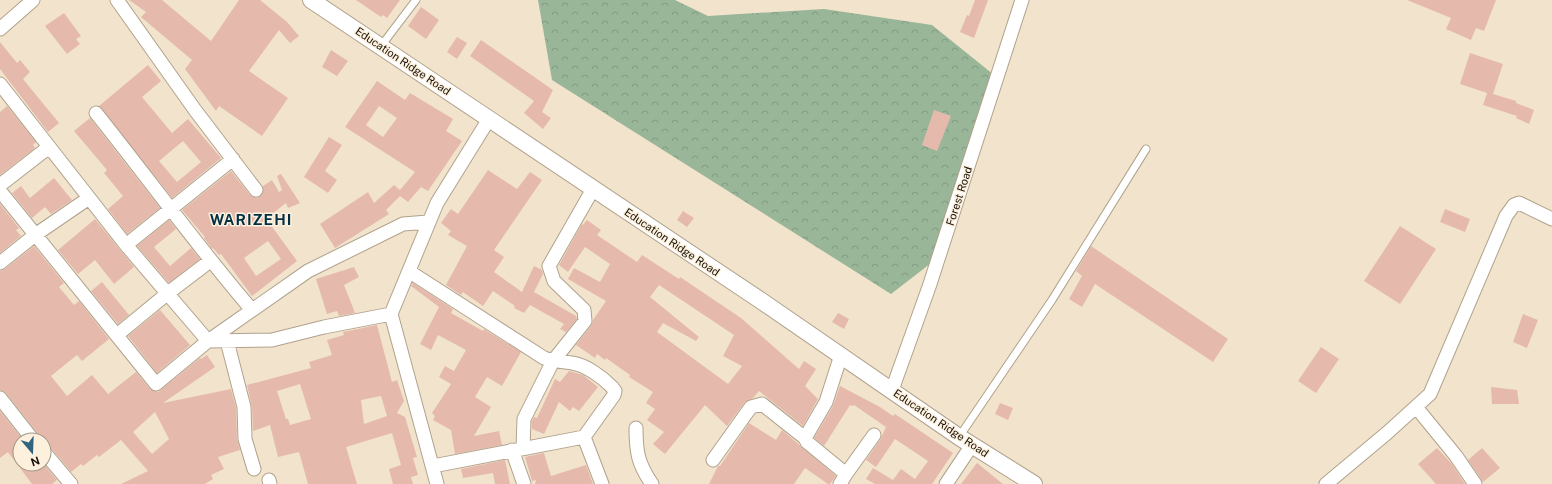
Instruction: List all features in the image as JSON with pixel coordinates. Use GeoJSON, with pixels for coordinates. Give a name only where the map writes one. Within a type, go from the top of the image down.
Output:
{"type":"FeatureCollection","features":[{"type":"Feature","properties":{"kind":"street"},"geometry":{"type":"LineString","coordinates":[[0,29],[33,0]]}},
{"type":"Feature","properties":{"kind":"street"},"geometry":{"type":"LineString","coordinates":[[117,0],[191,104],[256,190]]}},
{"type":"Feature","properties":{"kind":"street","name":"Education Ridge Road"},"geometry":{"type":"LineString","coordinates":[[311,0],[841,355],[966,441],[1034,484]]}},
{"type":"Feature","properties":{"kind":"street","name":"Forest Road"},"geometry":{"type":"LineString","coordinates":[[892,390],[929,287],[1022,0]]}},
{"type":"Feature","properties":{"kind":"street"},"geometry":{"type":"LineString","coordinates":[[0,84],[126,245],[208,341]]}},
{"type":"Feature","properties":{"kind":"street"},"geometry":{"type":"LineString","coordinates":[[96,113],[171,208],[210,261],[252,310]]}},
{"type":"Feature","properties":{"kind":"street"},"geometry":{"type":"LineString","coordinates":[[437,484],[391,314],[410,272],[428,222],[437,203],[489,119]]}},
{"type":"Feature","properties":{"kind":"street"},"geometry":{"type":"LineString","coordinates":[[0,185],[49,147]]}},
{"type":"Feature","properties":{"kind":"street"},"geometry":{"type":"LineString","coordinates":[[126,245],[233,159]]}},
{"type":"Feature","properties":{"kind":"street"},"geometry":{"type":"LineString","coordinates":[[524,484],[518,449],[524,419],[554,362],[585,321],[586,317],[584,310],[554,281],[549,266],[593,189]]}},
{"type":"Feature","properties":{"kind":"street"},"geometry":{"type":"LineString","coordinates":[[0,190],[156,384],[208,341],[308,271],[374,237],[403,224],[428,222]]}},
{"type":"Feature","properties":{"kind":"street"},"geometry":{"type":"LineString","coordinates":[[0,263],[35,235],[89,198]]}},
{"type":"Feature","properties":{"kind":"street"},"geometry":{"type":"LineString","coordinates":[[1326,484],[1430,394],[1506,216],[1514,205],[1519,203],[1552,219]]}},
{"type":"Feature","properties":{"kind":"street"},"geometry":{"type":"LineString","coordinates":[[117,335],[210,261]]}},
{"type":"Feature","properties":{"kind":"street"},"geometry":{"type":"LineString","coordinates":[[410,272],[544,358],[554,362],[572,363],[583,366],[609,384],[615,391],[614,395],[584,437],[432,466]]}},
{"type":"Feature","properties":{"kind":"street"},"geometry":{"type":"LineString","coordinates":[[208,341],[272,340],[339,324],[391,314]]}},
{"type":"Feature","properties":{"kind":"street"},"geometry":{"type":"LineString","coordinates":[[227,341],[244,407],[245,439],[254,469]]}},
{"type":"Feature","properties":{"kind":"street"},"geometry":{"type":"LineString","coordinates":[[805,438],[826,402],[841,355]]}},
{"type":"Feature","properties":{"kind":"street"},"geometry":{"type":"LineString","coordinates":[[0,398],[27,432]]}},
{"type":"Feature","properties":{"kind":"street"},"geometry":{"type":"LineString","coordinates":[[713,460],[748,411],[762,404],[805,438],[807,442],[843,479],[874,435]]}},
{"type":"Feature","properties":{"kind":"street"},"geometry":{"type":"LineString","coordinates":[[1416,407],[1456,456],[1475,484]]}},
{"type":"Feature","properties":{"kind":"street"},"geometry":{"type":"LineString","coordinates":[[636,428],[636,449],[642,469],[652,484]]}},
{"type":"Feature","properties":{"kind":"street"},"geometry":{"type":"LineString","coordinates":[[584,437],[602,484]]}},
{"type":"Feature","properties":{"kind":"street"},"geometry":{"type":"LineString","coordinates":[[946,484],[966,441]]}},
{"type":"Feature","properties":{"kind":"street"},"geometry":{"type":"LineString","coordinates":[[52,461],[71,484]]}},
{"type":"Feature","properties":{"kind":"lane"},"geometry":{"type":"LineString","coordinates":[[381,46],[416,0]]}},
{"type":"Feature","properties":{"kind":"lane"},"geometry":{"type":"LineString","coordinates":[[966,441],[1146,149]]}},
{"type":"Feature","properties":{"kind":"green space"},"geometry":{"type":"Polygon","coordinates":[[[538,0],[675,0],[708,16],[824,9],[932,25],[994,75],[935,260],[891,294],[552,80],[538,0]]]}},
{"type":"Feature","properties":{"kind":"building"},"geometry":{"type":"Polygon","coordinates":[[[129,0],[162,0],[211,41],[239,0],[260,0],[287,22],[299,36],[290,43],[279,30],[249,71],[288,98],[262,136],[219,106],[216,111],[185,69],[192,60],[141,17],[146,12],[129,0]]]}},
{"type":"Feature","properties":{"kind":"building"},"geometry":{"type":"Polygon","coordinates":[[[356,0],[400,0],[387,18],[383,15],[381,17],[356,0]]]}},
{"type":"Feature","properties":{"kind":"building"},"geometry":{"type":"Polygon","coordinates":[[[975,0],[988,0],[974,38],[960,32],[967,15],[969,16],[975,0]]]}},
{"type":"Feature","properties":{"kind":"building"},"geometry":{"type":"Polygon","coordinates":[[[1407,0],[1496,0],[1484,31],[1476,28],[1471,40],[1446,29],[1451,18],[1407,0]]]}},
{"type":"Feature","properties":{"kind":"building"},"geometry":{"type":"Polygon","coordinates":[[[421,7],[439,20],[426,39],[408,26],[421,7]]]}},
{"type":"Feature","properties":{"kind":"building"},"geometry":{"type":"Polygon","coordinates":[[[64,13],[81,36],[76,39],[80,44],[67,54],[45,26],[64,13]]]}},
{"type":"Feature","properties":{"kind":"building"},"geometry":{"type":"Polygon","coordinates":[[[457,37],[467,43],[457,59],[447,52],[457,37]]]}},
{"type":"Feature","properties":{"kind":"building"},"geometry":{"type":"Polygon","coordinates":[[[481,40],[553,90],[542,112],[551,118],[543,129],[524,113],[534,101],[470,56],[481,40]]]}},
{"type":"Feature","properties":{"kind":"building"},"geometry":{"type":"Polygon","coordinates":[[[0,42],[17,63],[20,60],[30,72],[23,79],[59,123],[48,132],[0,69],[0,42]]]}},
{"type":"Feature","properties":{"kind":"building"},"geometry":{"type":"Polygon","coordinates":[[[331,50],[348,61],[337,76],[322,67],[331,50]]]}},
{"type":"Feature","properties":{"kind":"building"},"geometry":{"type":"Polygon","coordinates":[[[1470,53],[1503,64],[1493,94],[1516,101],[1516,103],[1534,110],[1529,124],[1516,118],[1517,116],[1483,105],[1487,93],[1460,84],[1470,53]]]}},
{"type":"Feature","properties":{"kind":"building"},"geometry":{"type":"Polygon","coordinates":[[[148,65],[161,81],[142,97],[172,133],[188,119],[221,158],[172,198],[99,106],[148,65]],[[183,141],[159,161],[177,182],[201,162],[183,141]]]}},
{"type":"Feature","properties":{"kind":"building"},"geometry":{"type":"Polygon","coordinates":[[[377,81],[405,100],[410,93],[453,119],[446,131],[462,141],[428,191],[421,187],[408,202],[400,196],[386,210],[389,214],[335,248],[320,224],[368,192],[374,203],[394,185],[400,190],[415,172],[345,127],[377,81]],[[379,106],[366,125],[383,137],[397,118],[379,106]]]}},
{"type":"Feature","properties":{"kind":"building"},"geometry":{"type":"Polygon","coordinates":[[[7,106],[36,142],[33,145],[35,148],[0,175],[0,112],[7,106]]]}},
{"type":"Feature","properties":{"kind":"building"},"geometry":{"type":"Polygon","coordinates":[[[934,110],[951,116],[937,151],[922,145],[934,110]]]}},
{"type":"Feature","properties":{"kind":"building"},"geometry":{"type":"Polygon","coordinates":[[[90,118],[160,208],[127,234],[108,209],[123,196],[104,173],[107,170],[74,131],[90,118]]]}},
{"type":"Feature","properties":{"kind":"building"},"geometry":{"type":"Polygon","coordinates":[[[329,137],[342,145],[325,171],[337,180],[328,193],[304,177],[329,137]]]}},
{"type":"Feature","properties":{"kind":"building"},"geometry":{"type":"Polygon","coordinates":[[[488,170],[517,189],[530,172],[542,180],[494,250],[504,257],[494,272],[522,292],[534,266],[542,270],[543,274],[534,292],[576,316],[577,319],[566,332],[560,329],[564,324],[530,305],[524,313],[514,308],[515,306],[493,291],[483,306],[463,292],[461,295],[446,285],[467,246],[448,235],[451,231],[441,223],[451,209],[458,214],[488,170]]]}},
{"type":"Feature","properties":{"kind":"building"},"geometry":{"type":"Polygon","coordinates":[[[231,171],[250,195],[257,198],[263,193],[263,186],[272,180],[279,192],[282,190],[277,176],[281,174],[300,203],[288,208],[286,203],[272,214],[265,217],[297,261],[252,296],[221,254],[219,255],[213,248],[212,249],[204,238],[205,237],[182,210],[231,171]],[[268,241],[244,258],[256,276],[281,259],[268,241]]]}},
{"type":"Feature","properties":{"kind":"building"},"geometry":{"type":"Polygon","coordinates":[[[54,178],[72,200],[51,214],[45,207],[32,218],[12,193],[21,186],[30,198],[54,178]]]}},
{"type":"Feature","properties":{"kind":"building"},"geometry":{"type":"Polygon","coordinates":[[[0,204],[19,228],[16,230],[21,236],[0,253],[0,204]]]}},
{"type":"Feature","properties":{"kind":"building"},"geometry":{"type":"Polygon","coordinates":[[[1445,209],[1470,219],[1465,232],[1440,222],[1445,209]]]}},
{"type":"Feature","properties":{"kind":"building"},"geometry":{"type":"Polygon","coordinates":[[[683,211],[694,218],[687,227],[677,220],[683,211]]]}},
{"type":"Feature","properties":{"kind":"building"},"geometry":{"type":"Polygon","coordinates":[[[95,219],[134,267],[114,284],[95,260],[78,274],[58,250],[95,219]]]}},
{"type":"Feature","properties":{"kind":"building"},"geometry":{"type":"Polygon","coordinates":[[[169,220],[176,229],[154,247],[170,266],[191,248],[200,259],[169,283],[137,246],[169,220]]]}},
{"type":"Feature","properties":{"kind":"building"},"geometry":{"type":"Polygon","coordinates":[[[587,220],[601,230],[597,235],[637,262],[642,255],[679,279],[680,277],[741,318],[799,369],[804,361],[816,369],[805,386],[818,399],[803,426],[759,391],[753,398],[745,402],[727,426],[705,405],[665,454],[653,444],[664,432],[647,420],[655,409],[646,403],[653,392],[629,377],[630,375],[606,358],[605,360],[597,354],[595,358],[576,345],[591,326],[593,320],[606,301],[568,279],[574,268],[600,282],[610,264],[585,247],[568,272],[559,265],[582,224],[583,225],[587,220]],[[659,285],[650,297],[699,337],[696,341],[663,323],[657,332],[728,384],[742,366],[723,356],[734,335],[659,285]]]}},
{"type":"Feature","properties":{"kind":"building"},"geometry":{"type":"Polygon","coordinates":[[[1400,226],[1436,249],[1400,304],[1364,281],[1400,226]]]}},
{"type":"Feature","properties":{"kind":"building"},"geometry":{"type":"Polygon","coordinates":[[[34,246],[64,283],[59,287],[74,305],[79,301],[109,339],[82,361],[77,355],[51,376],[67,396],[92,375],[108,394],[136,372],[150,389],[158,392],[200,358],[201,359],[207,355],[215,367],[163,403],[231,389],[236,408],[237,439],[240,450],[218,457],[224,469],[211,475],[213,479],[205,484],[121,484],[148,471],[121,440],[99,457],[97,455],[83,466],[81,464],[71,472],[52,449],[52,432],[37,432],[6,393],[0,390],[0,271],[5,269],[34,246]],[[155,412],[133,432],[152,454],[169,439],[155,412]]]}},
{"type":"Feature","properties":{"kind":"building"},"geometry":{"type":"Polygon","coordinates":[[[1091,246],[1228,339],[1213,362],[1095,284],[1082,307],[1069,299],[1082,276],[1076,271],[1091,246]]]}},
{"type":"Feature","properties":{"kind":"building"},"geometry":{"type":"Polygon","coordinates":[[[354,267],[359,277],[344,285],[355,313],[339,316],[337,311],[327,314],[316,279],[354,267]]]}},
{"type":"Feature","properties":{"kind":"building"},"geometry":{"type":"Polygon","coordinates":[[[102,282],[129,315],[118,324],[91,291],[102,282]]]}},
{"type":"Feature","properties":{"kind":"building"},"geometry":{"type":"Polygon","coordinates":[[[413,283],[453,309],[451,313],[483,331],[484,329],[521,352],[502,386],[487,377],[475,397],[491,407],[474,436],[499,431],[502,445],[455,454],[451,430],[433,420],[435,416],[432,413],[451,384],[439,377],[445,366],[454,371],[466,350],[438,335],[431,350],[420,344],[439,307],[411,286],[413,283]]]}},
{"type":"Feature","properties":{"kind":"building"},"geometry":{"type":"Polygon","coordinates":[[[160,310],[190,345],[157,373],[128,336],[160,310]]]}},
{"type":"Feature","properties":{"kind":"building"},"geometry":{"type":"Polygon","coordinates":[[[838,313],[849,319],[844,329],[832,322],[838,313]]]}},
{"type":"Feature","properties":{"kind":"building"},"geometry":{"type":"Polygon","coordinates":[[[1523,314],[1538,320],[1527,348],[1513,342],[1523,314]]]}},
{"type":"Feature","properties":{"kind":"building"},"geometry":{"type":"Polygon","coordinates":[[[377,325],[392,382],[397,380],[404,401],[397,413],[405,417],[417,457],[413,458],[418,475],[411,477],[413,484],[393,484],[389,469],[401,465],[392,433],[346,447],[357,484],[308,484],[299,452],[278,457],[270,425],[253,431],[252,407],[247,385],[311,368],[309,362],[332,355],[327,340],[344,335],[343,332],[377,325]],[[300,384],[277,391],[286,419],[288,419],[290,425],[311,419],[300,384]],[[381,396],[361,400],[364,424],[387,416],[381,396]]]}},
{"type":"Feature","properties":{"kind":"building"},"geometry":{"type":"Polygon","coordinates":[[[1321,347],[1339,359],[1316,393],[1298,381],[1321,347]]]}},
{"type":"Feature","properties":{"kind":"building"},"geometry":{"type":"Polygon","coordinates":[[[569,371],[583,375],[598,387],[579,411],[573,407],[570,411],[559,402],[544,434],[532,429],[532,421],[534,417],[537,418],[555,379],[560,382],[569,371]]]}},
{"type":"Feature","properties":{"kind":"building"},"geometry":{"type":"Polygon","coordinates":[[[840,386],[880,407],[893,416],[895,414],[953,453],[932,484],[875,484],[866,479],[873,468],[893,480],[901,469],[915,479],[928,461],[895,439],[876,467],[866,460],[880,440],[886,427],[854,405],[850,405],[824,446],[814,438],[833,406],[840,386]]]}},
{"type":"Feature","properties":{"kind":"building"},"geometry":{"type":"Polygon","coordinates":[[[1491,387],[1517,390],[1519,404],[1492,404],[1491,387]]]}},
{"type":"Feature","properties":{"kind":"building"},"geometry":{"type":"Polygon","coordinates":[[[1000,403],[1013,408],[1008,420],[995,414],[1000,403]]]}},
{"type":"Feature","properties":{"kind":"building"},"geometry":{"type":"Polygon","coordinates":[[[0,411],[17,432],[12,432],[12,457],[8,452],[0,458],[0,411]]]}},
{"type":"Feature","properties":{"kind":"building"},"geometry":{"type":"Polygon","coordinates":[[[749,423],[776,440],[782,430],[836,476],[830,484],[828,484],[805,468],[794,484],[709,484],[718,466],[720,466],[749,423]]]}},
{"type":"Feature","properties":{"kind":"building"},"geometry":{"type":"Polygon","coordinates":[[[1437,448],[1452,464],[1465,484],[1436,484],[1418,464],[1437,448]]]}},
{"type":"Feature","properties":{"kind":"building"},"geometry":{"type":"Polygon","coordinates":[[[1482,448],[1500,468],[1483,482],[1468,460],[1482,448]]]}},
{"type":"Feature","properties":{"kind":"building"},"geometry":{"type":"Polygon","coordinates":[[[544,453],[551,476],[586,465],[593,484],[535,484],[536,480],[532,481],[525,457],[544,453]]]}},
{"type":"Feature","properties":{"kind":"building"},"geometry":{"type":"Polygon","coordinates":[[[505,460],[510,484],[495,484],[493,473],[463,478],[461,469],[505,460]]]}},
{"type":"Feature","properties":{"kind":"building"},"geometry":{"type":"Polygon","coordinates":[[[977,463],[1003,484],[961,484],[977,463]]]}},
{"type":"Feature","properties":{"kind":"building"},"geometry":{"type":"Polygon","coordinates":[[[23,472],[50,472],[57,480],[52,484],[32,484],[23,472]]]}},
{"type":"Feature","properties":{"kind":"district","name":"WARIZEHI"},"geometry":{"type":"Point","coordinates":[251,219]}}]}
